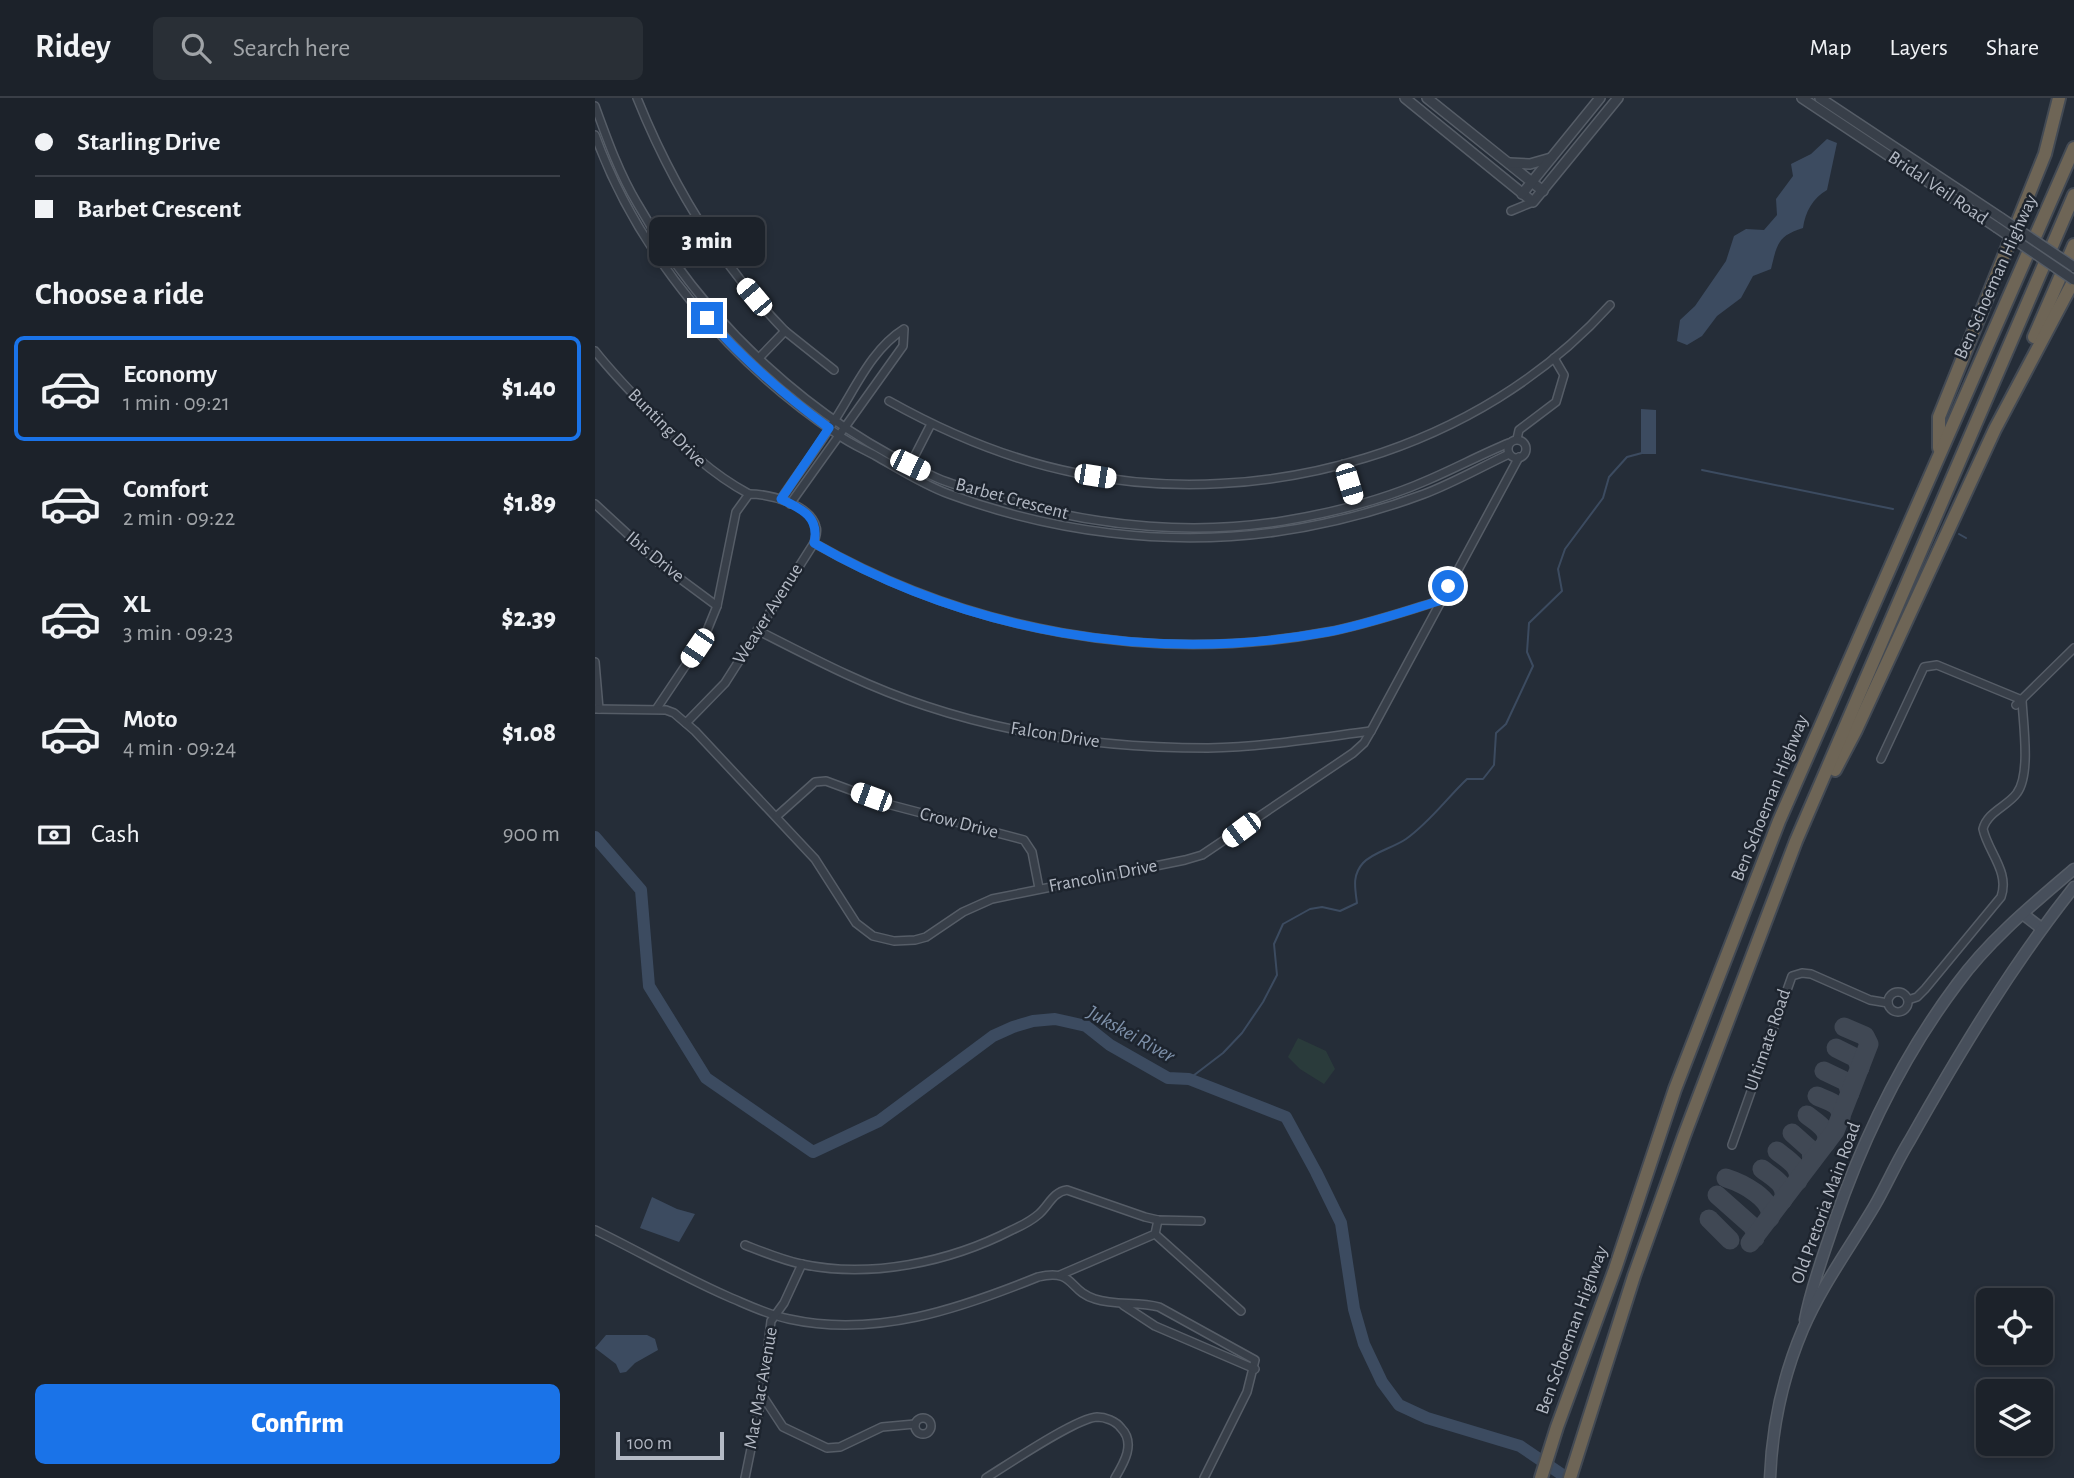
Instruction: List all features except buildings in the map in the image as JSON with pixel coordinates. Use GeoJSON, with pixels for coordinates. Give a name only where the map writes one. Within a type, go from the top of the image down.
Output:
{"type":"FeatureCollection","features":[{"type":"Feature","properties":{"kind":"highway"},"geometry":{"type":"LineString","coordinates":[[1939,451],[1939,416],[2045,154],[2059,98]]}},
{"type":"Feature","properties":{"kind":"highway","name":"Ben Schoeman Highway"},"geometry":{"type":"LineString","coordinates":[[1541,1478],[1675,1089],[1779,821],[2074,148]]}},
{"type":"Feature","properties":{"kind":"highway","name":"Ben Schoeman Highway"},"geometry":{"type":"LineString","coordinates":[[1570,1478],[1634,1276],[1796,841],[2074,195]]}},
{"type":"Feature","properties":{"kind":"highway"},"geometry":{"type":"LineString","coordinates":[[1796,841],[1856,730],[1995,429],[2074,245]]}},
{"type":"Feature","properties":{"kind":"highway"},"geometry":{"type":"LineString","coordinates":[[1995,429],[2074,280]]}},
{"type":"Feature","properties":{"kind":"main road","name":"Old Pretoria Main Road"},"geometry":{"type":"LineString","coordinates":[[1770,1478],[1779,1407],[1807,1309],[1844,1195],[1866,1138],[1910,1056],[1958,982],[2023,914],[2074,869]]}},
{"type":"Feature","properties":{"kind":"main road","name":"Old Pretoria Main Road"},"geometry":{"type":"LineString","coordinates":[[1804,1327],[1910,1140],[2041,928],[2074,887]]}},
{"type":"Feature","properties":{"kind":"main road"},"geometry":{"type":"LineString","coordinates":[[2023,914],[2041,928]]}},
{"type":"Feature","properties":{"kind":"street"},"geometry":{"type":"LineString","coordinates":[[638,98],[666,165],[704,231],[743,283],[785,331],[834,370]]}},
{"type":"Feature","properties":{"kind":"street"},"geometry":{"type":"LineString","coordinates":[[1405,98],[1533,202]]}},
{"type":"Feature","properties":{"kind":"street"},"geometry":{"type":"LineString","coordinates":[[1427,98],[1543,191]]}},
{"type":"Feature","properties":{"kind":"street"},"geometry":{"type":"LineString","coordinates":[[1600,98],[1511,211],[1533,202],[1618,98]]}},
{"type":"Feature","properties":{"kind":"street","name":"Bridal Veil Road"},"geometry":{"type":"LineString","coordinates":[[1802,98],[2074,267]]}},
{"type":"Feature","properties":{"kind":"street","name":"Bridal Veil Road"},"geometry":{"type":"LineString","coordinates":[[1821,98],[1999,222],[2074,280]]}},
{"type":"Feature","properties":{"kind":"street","name":"Barbet Crescent"},"geometry":{"type":"LineString","coordinates":[[595,106],[636,202],[686,279],[729,328],[835,421],[910,465],[952,484],[1047,511],[1107,523],[1225,526],[1282,521],[1355,504],[1428,480],[1513,441]]}},
{"type":"Feature","properties":{"kind":"street","name":"Barbet Crescent"},"geometry":{"type":"LineString","coordinates":[[595,135],[625,203],[653,250],[677,283],[723,336],[780,391],[839,436],[948,494],[1045,522],[1144,537],[1224,537],[1275,532],[1335,521],[1426,493],[1509,454]]}},
{"type":"Feature","properties":{"kind":"street"},"geometry":{"type":"LineString","coordinates":[[1508,163],[1530,164],[1552,157]]}},
{"type":"Feature","properties":{"kind":"street"},"geometry":{"type":"LineString","coordinates":[[609,169],[618,164]]}},
{"type":"Feature","properties":{"kind":"street"},"geometry":{"type":"LineString","coordinates":[[653,250],[663,244]]}},
{"type":"Feature","properties":{"kind":"street"},"geometry":{"type":"LineString","coordinates":[[889,401],[993,451],[1077,474],[1147,483],[1206,485],[1287,477],[1377,454],[1462,419],[1503,395],[1554,358],[1610,305]]}},
{"type":"Feature","properties":{"kind":"street"},"geometry":{"type":"LineString","coordinates":[[723,336],[729,328]]}},
{"type":"Feature","properties":{"kind":"street"},"geometry":{"type":"LineString","coordinates":[[781,499],[835,421],[871,361],[888,339],[904,329],[903,346],[790,504]]}},
{"type":"Feature","properties":{"kind":"street"},"geometry":{"type":"LineString","coordinates":[[760,357],[785,331]]}},
{"type":"Feature","properties":{"kind":"street","name":"Bunting Drive"},"geometry":{"type":"LineString","coordinates":[[595,351],[679,443],[709,469],[748,494]]}},
{"type":"Feature","properties":{"kind":"street"},"geometry":{"type":"LineString","coordinates":[[1513,441],[1523,442],[1526,447],[1525,453],[1519,457],[1509,454],[1507,448],[1519,430],[1556,402],[1564,376],[1554,358]]}},
{"type":"Feature","properties":{"kind":"street"},"geometry":{"type":"LineString","coordinates":[[910,465],[932,424]]}},
{"type":"Feature","properties":{"kind":"street","name":"Francolin Drive"},"geometry":{"type":"LineString","coordinates":[[597,709],[657,708],[674,713],[777,816],[815,859],[856,923],[873,936],[882,939],[915,940],[926,937],[963,912],[992,899],[1202,855],[1353,753],[1371,732],[1439,601],[1519,457]]}},
{"type":"Feature","properties":{"kind":"street"},"geometry":{"type":"LineString","coordinates":[[1343,464],[1355,504]]}},
{"type":"Feature","properties":{"kind":"street"},"geometry":{"type":"LineString","coordinates":[[948,494],[952,484]]}},
{"type":"Feature","properties":{"kind":"street"},"geometry":{"type":"LineString","coordinates":[[657,708],[704,638],[717,606],[736,512],[748,494]]}},
{"type":"Feature","properties":{"kind":"street","name":"Weaver Avenue"},"geometry":{"type":"LineString","coordinates":[[686,723],[725,683],[814,543],[817,527],[811,518],[781,499],[767,494],[748,494]]}},
{"type":"Feature","properties":{"kind":"street","name":"Ibis Drive"},"geometry":{"type":"LineString","coordinates":[[595,504],[659,563],[717,606]]}},
{"type":"Feature","properties":{"kind":"street"},"geometry":{"type":"LineString","coordinates":[[1332,510],[1335,521]]}},
{"type":"Feature","properties":{"kind":"street"},"geometry":{"type":"LineString","coordinates":[[1045,522],[1047,511]]}},
{"type":"Feature","properties":{"kind":"street"},"geometry":{"type":"LineString","coordinates":[[1144,537],[1147,526]]}},
{"type":"Feature","properties":{"kind":"street"},"geometry":{"type":"LineString","coordinates":[[1224,537],[1225,526]]}},
{"type":"Feature","properties":{"kind":"street"},"geometry":{"type":"LineString","coordinates":[[814,543],[849,563],[927,597],[972,613],[1022,626],[1095,639],[1171,644],[1269,640],[1327,632],[1439,601]]}},
{"type":"Feature","properties":{"kind":"street","name":"Falcon Drive"},"geometry":{"type":"LineString","coordinates":[[757,630],[838,671],[927,707],[1006,728],[1069,740],[1210,748],[1371,732]]}},
{"type":"Feature","properties":{"kind":"street"},"geometry":{"type":"LineString","coordinates":[[1908,1000],[1917,997],[1925,989],[2001,897],[2004,890],[2003,875],[1983,828],[1987,820],[2016,796],[2022,785],[2024,769],[2019,702],[2074,648]]}},
{"type":"Feature","properties":{"kind":"street"},"geometry":{"type":"LineString","coordinates":[[595,662],[597,709]]}},
{"type":"Feature","properties":{"kind":"street"},"geometry":{"type":"LineString","coordinates":[[1881,759],[1927,665],[1937,666],[2019,702]]}},
{"type":"Feature","properties":{"kind":"street","name":"Crow Drive"},"geometry":{"type":"LineString","coordinates":[[777,816],[815,782],[826,781],[891,805],[1024,840],[1032,852],[1039,888]]}},
{"type":"Feature","properties":{"kind":"street","name":"Ultimate Road"},"geometry":{"type":"LineString","coordinates":[[1732,1145],[1792,976],[1811,974],[1870,1000],[1888,1003]]}},
{"type":"Feature","properties":{"kind":"street"},"geometry":{"type":"LineString","coordinates":[[1897,992],[1903,993],[1908,1000],[1905,1009],[1900,1012],[1891,1009],[1888,1003],[1891,995],[1897,992]]}},
{"type":"Feature","properties":{"kind":"street"},"geometry":{"type":"LineString","coordinates":[[745,1245],[803,1264],[845,1268],[879,1267],[945,1256],[992,1239],[1029,1221],[1061,1191],[1073,1191],[1158,1220],[1201,1221]]}},
{"type":"Feature","properties":{"kind":"street"},"geometry":{"type":"LineString","coordinates":[[1155,1234],[1158,1220]]}},
{"type":"Feature","properties":{"kind":"street"},"geometry":{"type":"LineString","coordinates":[[595,1230],[710,1289],[774,1315],[803,1322],[839,1325],[898,1321],[949,1310],[1038,1277],[1061,1275],[1155,1234]]}},
{"type":"Feature","properties":{"kind":"street"},"geometry":{"type":"LineString","coordinates":[[1155,1234],[1241,1311]]}},
{"type":"Feature","properties":{"kind":"street","name":"Mac Mac Avenue"},"geometry":{"type":"LineString","coordinates":[[745,1478],[762,1395],[770,1326],[803,1264]]}},
{"type":"Feature","properties":{"kind":"street"},"geometry":{"type":"LineString","coordinates":[[1061,1275],[1090,1298],[1122,1305],[1148,1304],[1255,1360],[1255,1369],[1247,1392],[1204,1478]]}},
{"type":"Feature","properties":{"kind":"street"},"geometry":{"type":"LineString","coordinates":[[1122,1305],[1149,1323],[1255,1369]]}},
{"type":"Feature","properties":{"kind":"street"},"geometry":{"type":"LineString","coordinates":[[1174,1334],[1181,1320]]}},
{"type":"Feature","properties":{"kind":"street"},"geometry":{"type":"LineString","coordinates":[[762,1395],[783,1427],[827,1448],[840,1447],[881,1427],[915,1424]]}},
{"type":"Feature","properties":{"kind":"street"},"geometry":{"type":"LineString","coordinates":[[986,1478],[1075,1424],[1095,1417],[1114,1422],[1127,1436],[1128,1451],[1115,1478]]}},
{"type":"Feature","properties":{"kind":"shaded area"},"geometry":{"type":"Polygon","coordinates":[[[1298,1038],[1326,1051],[1335,1069],[1324,1084],[1300,1069],[1288,1057],[1298,1038]]]}},
{"type":"Feature","properties":{"kind":"water"},"geometry":{"type":"Polygon","coordinates":[[[1827,139],[1837,143],[1827,190],[1811,206],[1803,228],[1788,234],[1779,242],[1771,269],[1753,276],[1741,298],[1717,316],[1702,336],[1687,345],[1677,341],[1680,320],[1695,306],[1726,261],[1734,236],[1746,229],[1764,230],[1777,215],[1776,199],[1793,176],[1791,164],[1811,154],[1827,139]]]}},
{"type":"Feature","properties":{"kind":"water"},"geometry":{"type":"Polygon","coordinates":[[[1641,409],[1656,410],[1656,454],[1641,454],[1641,409]]]}},
{"type":"Feature","properties":{"kind":"water"},"geometry":{"type":"Polygon","coordinates":[[[652,1197],[695,1214],[679,1242],[640,1228],[652,1197]]]}},
{"type":"Feature","properties":{"kind":"water"},"geometry":{"type":"Polygon","coordinates":[[[606,1335],[647,1335],[655,1339],[658,1350],[635,1363],[626,1372],[620,1373],[616,1364],[595,1348],[606,1335]]]}},
{"type":"Feature","properties":{"kind":"waterway"},"geometry":{"type":"LineString","coordinates":[[1189,1079],[1223,1053],[1242,1033],[1263,1002],[1277,975],[1274,944],[1283,924],[1310,909],[1322,907],[1340,911],[1357,903],[1356,877],[1363,863],[1406,839],[1467,779],[1483,779],[1494,765],[1496,733],[1506,724],[1533,666],[1527,652],[1529,623],[1562,591],[1558,569],[1565,549],[1603,498],[1609,477],[1627,457],[1642,453]]}},
{"type":"Feature","properties":{"kind":"waterway"},"geometry":{"type":"LineString","coordinates":[[1702,470],[1893,509]]}},
{"type":"Feature","properties":{"kind":"waterway"},"geometry":{"type":"LineString","coordinates":[[1959,534],[1966,538]]}},
{"type":"Feature","properties":{"kind":"waterway","name":"Jukskei River"},"geometry":{"type":"LineString","coordinates":[[595,837],[641,890],[649,986],[706,1078],[813,1152],[879,1121],[993,1036],[1033,1021],[1055,1019],[1086,1026],[1110,1045],[1168,1078],[1189,1079],[1286,1117],[1341,1223],[1354,1309],[1364,1344],[1382,1382],[1399,1405],[1427,1418],[1520,1446],[1567,1478]]}},
{"type":"Feature","properties":{"kind":"taxiway"},"geometry":{"type":"LineString","coordinates":[[1750,1243],[1835,1131],[1869,1044],[1865,1036],[1844,1027]]}},
{"type":"Feature","properties":{"kind":"taxiway"},"geometry":{"type":"LineString","coordinates":[[1836,1048],[1856,1058],[1860,1068]]}},
{"type":"Feature","properties":{"kind":"taxiway"},"geometry":{"type":"LineString","coordinates":[[1824,1071],[1847,1082],[1850,1093]]}},
{"type":"Feature","properties":{"kind":"taxiway"},"geometry":{"type":"LineString","coordinates":[[1817,1096],[1837,1106],[1841,1118]]}},
{"type":"Feature","properties":{"kind":"taxiway"},"geometry":{"type":"LineString","coordinates":[[1807,1115],[1825,1131],[1826,1143]]}},
{"type":"Feature","properties":{"kind":"taxiway"},"geometry":{"type":"LineString","coordinates":[[1792,1133],[1811,1150],[1812,1161]]}},
{"type":"Feature","properties":{"kind":"taxiway"},"geometry":{"type":"LineString","coordinates":[[1777,1151],[1796,1167],[1798,1181]]}},
{"type":"Feature","properties":{"kind":"taxiway"},"geometry":{"type":"LineString","coordinates":[[1762,1169],[1782,1186],[1783,1200]]}},
{"type":"Feature","properties":{"kind":"taxiway"},"geometry":{"type":"LineString","coordinates":[[1726,1178],[1762,1198],[1770,1211],[1770,1218]]}},
{"type":"Feature","properties":{"kind":"taxiway"},"geometry":{"type":"LineString","coordinates":[[1717,1195],[1752,1226],[1755,1238]]}},
{"type":"Feature","properties":{"kind":"taxiway"},"geometry":{"type":"LineString","coordinates":[[1709,1219],[1730,1240]]}},
{"type":"Feature","properties":{"kind":"route"},"geometry":{"type":"LineString","coordinates":[[707,318],[735,350],[780,391],[829,428],[781,499],[811,518],[817,527],[814,543],[849,563],[927,597],[972,613],[1066,635],[1132,642],[1221,643],[1269,640],[1327,632],[1359,624],[1439,601],[1448,586]]}}]}
